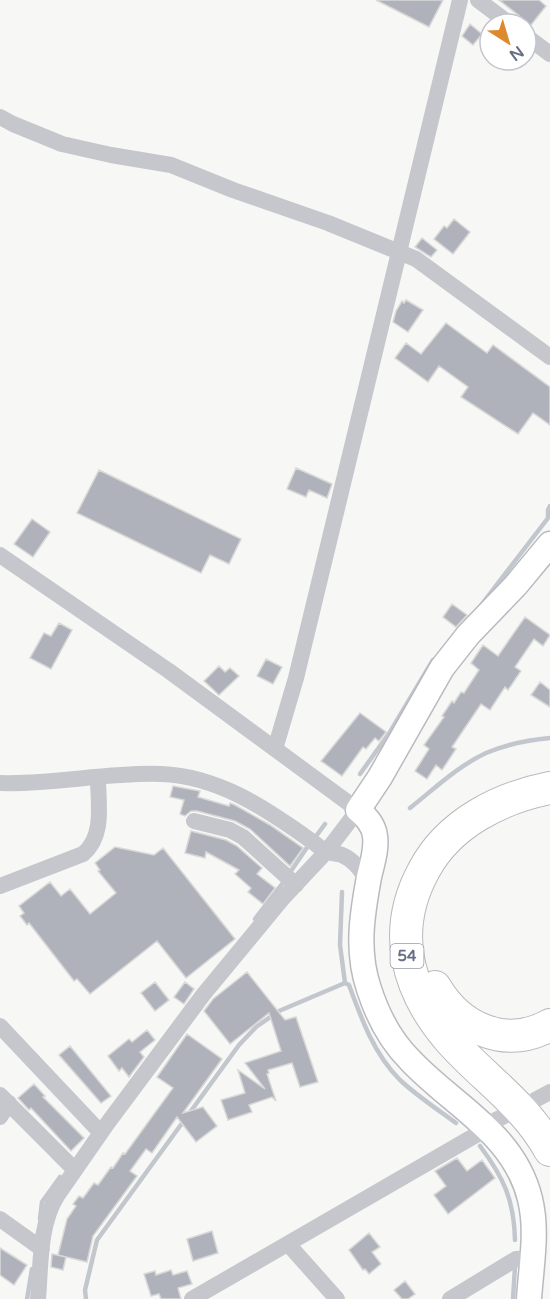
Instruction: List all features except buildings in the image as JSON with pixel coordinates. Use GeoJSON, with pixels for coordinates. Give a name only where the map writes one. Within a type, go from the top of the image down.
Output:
{"type":"FeatureCollection","features":[{"type":"Feature","properties":{"kind":"highway","name":"54"},"geometry":{"type":"LineString","coordinates":[[550,788],[529,793],[490,808],[456,831],[440,846],[427,864],[411,900],[405,938],[412,975],[418,991],[437,1024],[465,1055],[527,1115],[550,1150]]}},
{"type":"Feature","properties":{"kind":"highway"},"geometry":{"type":"LineString","coordinates":[[550,804],[527,809],[490,826],[459,850],[444,867],[425,906],[422,926],[422,945],[433,983],[442,999],[464,1021],[478,1029],[513,1036],[529,1034],[550,1025]]}},
{"type":"Feature","properties":{"kind":"street"},"geometry":{"type":"LineString","coordinates":[[274,748],[296,678],[460,0]]}},
{"type":"Feature","properties":{"kind":"street"},"geometry":{"type":"LineString","coordinates":[[478,0],[494,12]]}},
{"type":"Feature","properties":{"kind":"street"},"geometry":{"type":"LineString","coordinates":[[0,117],[62,144],[171,165],[233,190],[328,223],[400,253],[416,260],[550,357]]}},
{"type":"Feature","properties":{"kind":"street"},"geometry":{"type":"LineString","coordinates":[[38,1299],[38,1246],[51,1206],[72,1166],[203,995],[326,852],[358,810],[380,777],[442,668],[468,635],[516,585],[550,544]]}},
{"type":"Feature","properties":{"kind":"street"},"geometry":{"type":"LineString","coordinates":[[0,555],[169,671],[365,816],[375,836],[360,941],[365,974],[374,1002],[390,1034],[411,1061],[433,1083],[488,1128],[510,1152],[522,1175],[530,1199],[534,1224],[529,1299]]}},
{"type":"Feature","properties":{"kind":"street"},"geometry":{"type":"LineString","coordinates":[[0,783],[22,784],[162,774],[197,780],[227,789],[252,801],[326,852],[344,856],[358,866],[368,881]]}},
{"type":"Feature","properties":{"kind":"street"},"geometry":{"type":"LineString","coordinates":[[0,886],[83,854],[90,849],[98,833],[98,777]]}},
{"type":"Feature","properties":{"kind":"street"},"geometry":{"type":"LineString","coordinates":[[195,821],[230,830],[243,837],[296,885]]}},
{"type":"Feature","properties":{"kind":"street"},"geometry":{"type":"LineString","coordinates":[[0,1026],[98,1130]]}},
{"type":"Feature","properties":{"kind":"street"},"geometry":{"type":"LineString","coordinates":[[535,1100],[550,1092]]}},
{"type":"Feature","properties":{"kind":"street"},"geometry":{"type":"LineString","coordinates":[[3,1105],[72,1166]]}},
{"type":"Feature","properties":{"kind":"street"},"geometry":{"type":"LineString","coordinates":[[192,1299],[488,1128],[496,1120],[510,1113]]}},
{"type":"Feature","properties":{"kind":"street"},"geometry":{"type":"LineString","coordinates":[[0,1219],[38,1246]]}},
{"type":"Feature","properties":{"kind":"street"},"geometry":{"type":"LineString","coordinates":[[288,1244],[333,1297]]}},
{"type":"Feature","properties":{"kind":"street"},"geometry":{"type":"LineString","coordinates":[[450,1299],[516,1259],[532,1258]]}},
{"type":"Feature","properties":{"kind":"waterway"},"geometry":{"type":"LineString","coordinates":[[482,604],[548,518],[550,506]]}},
{"type":"Feature","properties":{"kind":"waterway"},"geometry":{"type":"LineString","coordinates":[[360,774],[390,732],[433,660]]}},
{"type":"Feature","properties":{"kind":"waterway"},"geometry":{"type":"LineString","coordinates":[[410,808],[476,758],[502,747],[550,738]]}},
{"type":"Feature","properties":{"kind":"waterway"},"geometry":{"type":"LineString","coordinates":[[314,839],[325,824]]}},
{"type":"Feature","properties":{"kind":"waterway"},"geometry":{"type":"LineString","coordinates":[[291,871],[308,846]]}},
{"type":"Feature","properties":{"kind":"waterway"},"geometry":{"type":"LineString","coordinates":[[255,919],[282,884]]}},
{"type":"Feature","properties":{"kind":"waterway"},"geometry":{"type":"LineString","coordinates":[[86,1299],[85,1290],[97,1240],[239,1045],[256,1027],[279,1011],[345,983],[340,945],[342,892]]}},
{"type":"Feature","properties":{"kind":"waterway"},"geometry":{"type":"LineString","coordinates":[[345,983],[349,985],[364,1023],[391,1070],[413,1092],[456,1123]]}},
{"type":"Feature","properties":{"kind":"waterway"},"geometry":{"type":"LineString","coordinates":[[480,1146],[506,1190],[510,1201],[515,1240]]}},
{"type":"Feature","properties":{"kind":"waterway"},"geometry":{"type":"LineString","coordinates":[[40,1219],[42,1202],[60,1177]]}},
{"type":"Feature","properties":{"kind":"waterway"},"geometry":{"type":"LineString","coordinates":[[513,1299],[515,1267]]}},
{"type":"Feature","properties":{"kind":"waterway"},"geometry":{"type":"LineString","coordinates":[[27,1299],[32,1269]]}}]}
